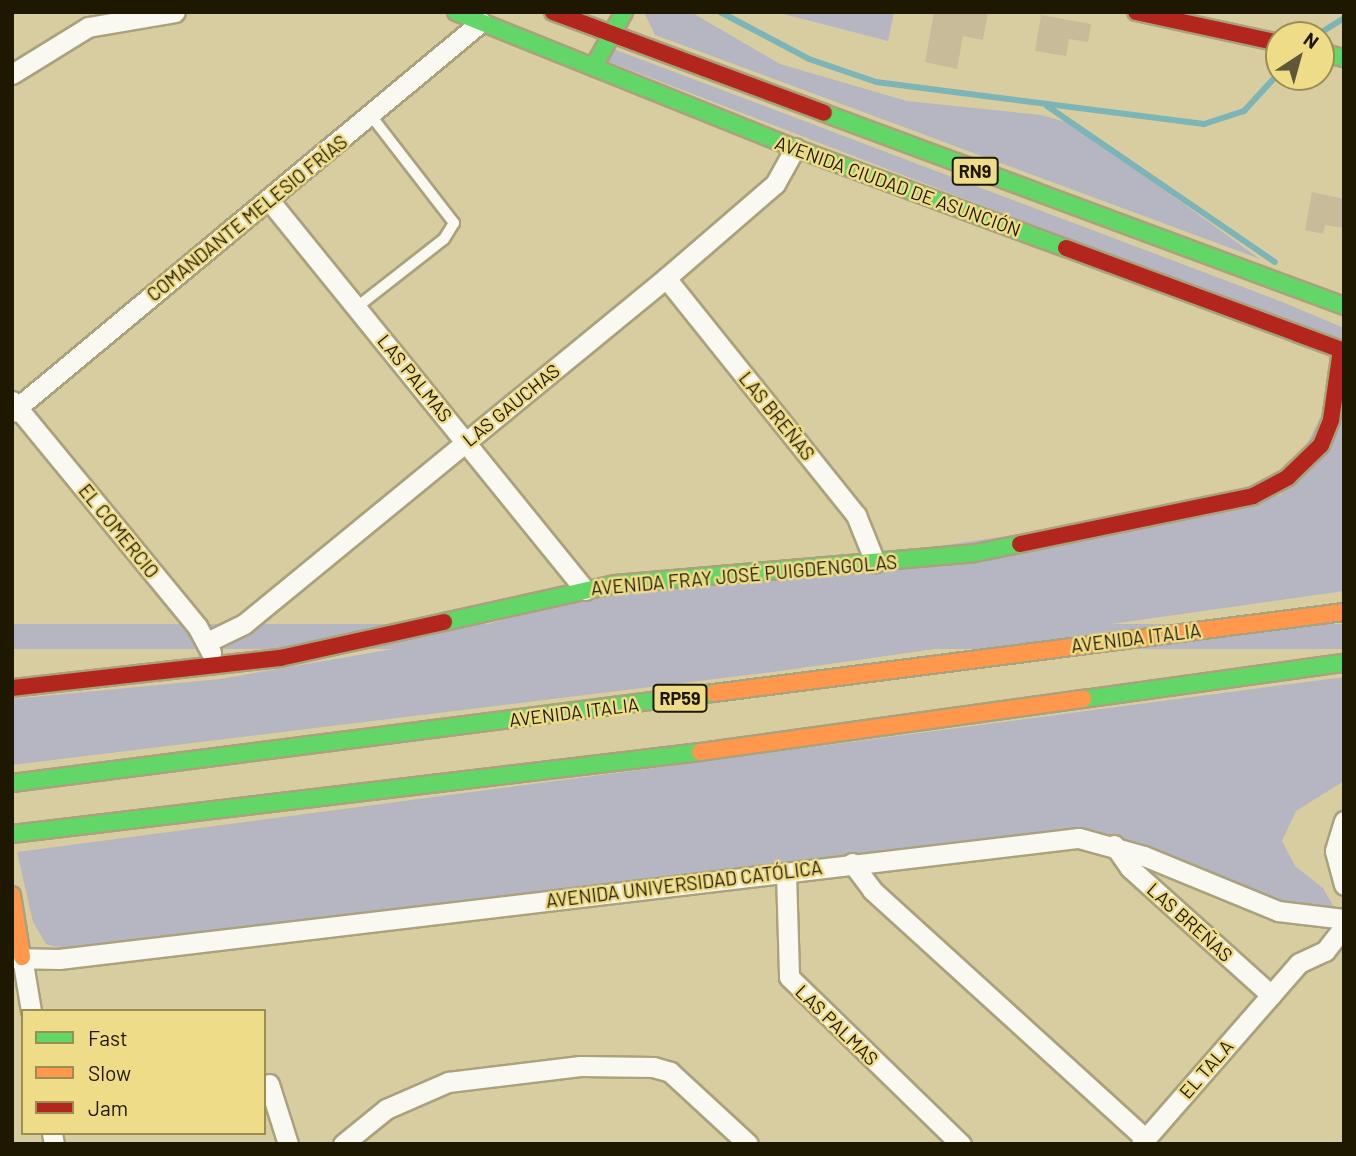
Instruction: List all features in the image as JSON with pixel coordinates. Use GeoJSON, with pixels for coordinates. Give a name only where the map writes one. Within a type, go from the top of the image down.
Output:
{"type":"FeatureCollection","features":[{"type":"Feature","properties":{"kind":"main road","name":"AVENIDA CIUDAD DE ASUNCIÓN"},"geometry":{"type":"LineString","coordinates":[[456,12],[796,148],[1342,350]]}},
{"type":"Feature","properties":{"kind":"main road","name":"RN9"},"geometry":{"type":"LineString","coordinates":[[553,12],[588,18],[607,33],[1344,306]]}},
{"type":"Feature","properties":{"kind":"main road"},"geometry":{"type":"LineString","coordinates":[[594,66],[607,33],[624,12]]}},
{"type":"Feature","properties":{"kind":"main road"},"geometry":{"type":"LineString","coordinates":[[1136,12],[1186,18],[1265,39]]}},
{"type":"Feature","properties":{"kind":"main road"},"geometry":{"type":"LineString","coordinates":[[559,53],[588,18]]}},
{"type":"Feature","properties":{"kind":"main road","name":"AVENIDA FRAY JOSÉ PUIGDENGOLAS"},"geometry":{"type":"LineString","coordinates":[[12,688],[280,659],[585,590],[975,553],[1080,534],[1271,489],[1321,444],[1331,420],[1342,350]]}},
{"type":"Feature","properties":{"kind":"main road","name":"AVENIDA ITALIA"},"geometry":{"type":"LineString","coordinates":[[14,783],[1344,612]]}},
{"type":"Feature","properties":{"kind":"main road"},"geometry":{"type":"LineString","coordinates":[[12,834],[681,754],[1344,663]]}},
{"type":"Feature","properties":{"kind":"main road"},"geometry":{"type":"LineString","coordinates":[[12,895],[17,958]]}},
{"type":"Feature","properties":{"kind":"street"},"geometry":{"type":"LineString","coordinates":[[12,74],[88,27],[175,12]]}},
{"type":"Feature","properties":{"kind":"street","name":"COMANDANTE MELESIO FRÍAS"},"geometry":{"type":"LineString","coordinates":[[14,407],[372,117],[481,22]]}},
{"type":"Feature","properties":{"kind":"street","name":"LAS GAUCHAS"},"geometry":{"type":"LineString","coordinates":[[207,642],[244,624],[666,278],[775,184],[796,148]]}},
{"type":"Feature","properties":{"kind":"street","name":"LAS PALMAS"},"geometry":{"type":"LineString","coordinates":[[269,200],[585,590]]}},
{"type":"Feature","properties":{"kind":"street","name":"LAS BREÑAS"},"geometry":{"type":"LineString","coordinates":[[666,278],[856,515],[875,562]]}},
{"type":"Feature","properties":{"kind":"street","name":"EL COMERCIO"},"geometry":{"type":"LineString","coordinates":[[14,407],[207,642],[216,667]]}},
{"type":"Feature","properties":{"kind":"street"},"geometry":{"type":"LineString","coordinates":[[1344,821],[1335,851],[1344,885]]}},
{"type":"Feature","properties":{"kind":"street","name":"AVENIDA UNIVERSIDAD CATÓLICA"},"geometry":{"type":"LineString","coordinates":[[17,958],[59,959],[1080,838],[1114,845],[1278,911],[1344,919]]}},
{"type":"Feature","properties":{"kind":"street","name":"LAS BREÑAS"},"geometry":{"type":"LineString","coordinates":[[1114,845],[1130,868],[1271,995]]}},
{"type":"Feature","properties":{"kind":"street"},"geometry":{"type":"LineString","coordinates":[[852,863],[872,890],[1143,1141]]}},
{"type":"Feature","properties":{"kind":"street","name":"LAS PALMAS"},"geometry":{"type":"LineString","coordinates":[[786,873],[789,977],[961,1144]]}},
{"type":"Feature","properties":{"kind":"street","name":"EL TALA"},"geometry":{"type":"LineString","coordinates":[[1143,1141],[1299,963],[1325,951],[1344,927]]}},
{"type":"Feature","properties":{"kind":"street"},"geometry":{"type":"LineString","coordinates":[[17,958],[30,1009]]}},
{"type":"Feature","properties":{"kind":"street"},"geometry":{"type":"LineString","coordinates":[[343,1144],[386,1109],[448,1082],[580,1066],[653,1067],[670,1072],[748,1144]]}},
{"type":"Feature","properties":{"kind":"street"},"geometry":{"type":"LineString","coordinates":[[269,1084],[288,1144]]}},
{"type":"Feature","properties":{"kind":"lane"},"geometry":{"type":"LineString","coordinates":[[357,307],[443,239],[454,223],[372,117]]}},
{"type":"Feature","properties":{"kind":"shaded area"},"geometry":{"type":"Polygon","coordinates":[[[644,12],[691,12],[780,64],[907,101],[1041,115],[1073,124],[1260,259],[655,35],[644,12]]]}},
{"type":"Feature","properties":{"kind":"shaded area"},"geometry":{"type":"Polygon","coordinates":[[[776,12],[894,12],[888,41],[776,12]]]}},
{"type":"Feature","properties":{"kind":"shaded area"},"geometry":{"type":"Polygon","coordinates":[[[611,48],[1280,301],[1344,328],[1344,345],[607,61],[611,48]]]}},
{"type":"Feature","properties":{"kind":"shaded area"},"geometry":{"type":"Polygon","coordinates":[[[1344,371],[1344,591],[773,672],[12,765],[12,699],[220,679],[399,648],[576,600],[1281,495],[1344,371]]]}},
{"type":"Feature","properties":{"kind":"shaded area"},"geometry":{"type":"Polygon","coordinates":[[[12,624],[1344,624],[1344,649],[12,649],[12,624]]]}},
{"type":"Feature","properties":{"kind":"shaded area"},"geometry":{"type":"Polygon","coordinates":[[[1344,677],[1344,781],[1296,811],[1282,841],[1295,866],[1323,888],[1334,907],[1327,912],[1279,904],[1105,833],[1065,831],[74,953],[46,944],[33,922],[17,852],[1344,677]]]}},
{"type":"Feature","properties":{"kind":"building"},"geometry":{"type":"Polygon","coordinates":[[[934,12],[988,12],[983,40],[963,36],[957,69],[925,62],[934,12]]]}},
{"type":"Feature","properties":{"kind":"building"},"geometry":{"type":"Polygon","coordinates":[[[1041,15],[1091,24],[1088,42],[1069,39],[1066,56],[1035,51],[1041,15]]]}},
{"type":"Feature","properties":{"kind":"building"},"geometry":{"type":"Polygon","coordinates":[[[1312,192],[1344,199],[1344,228],[1325,225],[1323,234],[1305,230],[1312,192]]]}},
{"type":"Feature","properties":{"kind":"waterway"},"geometry":{"type":"LineString","coordinates":[[720,12],[809,59],[876,82],[1204,124],[1244,111],[1265,88]]}},
{"type":"Feature","properties":{"kind":"waterway"},"geometry":{"type":"LineString","coordinates":[[1335,24],[1344,18]]}},
{"type":"Feature","properties":{"kind":"waterway"},"geometry":{"type":"LineString","coordinates":[[1047,106],[1275,262]]}},
{"type":"Feature","properties":{"kind":"traffic: fast"},"geometry":{"type":"LineString","coordinates":[[456,12],[795,148],[1066,248]]}},
{"type":"Feature","properties":{"kind":"traffic: fast"},"geometry":{"type":"LineString","coordinates":[[594,66],[624,12]]}},
{"type":"Feature","properties":{"kind":"traffic: fast"},"geometry":{"type":"LineString","coordinates":[[1335,56],[1344,58]]}},
{"type":"Feature","properties":{"kind":"traffic: fast"},"geometry":{"type":"LineString","coordinates":[[824,113],[1344,306]]}},
{"type":"Feature","properties":{"kind":"traffic: fast"},"geometry":{"type":"LineString","coordinates":[[444,622],[615,584],[975,553],[1020,544]]}},
{"type":"Feature","properties":{"kind":"traffic: fast"},"geometry":{"type":"LineString","coordinates":[[1083,699],[1344,663]]}},
{"type":"Feature","properties":{"kind":"traffic: fast"},"geometry":{"type":"LineString","coordinates":[[12,783],[714,693]]}},
{"type":"Feature","properties":{"kind":"traffic: fast"},"geometry":{"type":"LineString","coordinates":[[12,834],[700,752]]}},
{"type":"Feature","properties":{"kind":"traffic: slow"},"geometry":{"type":"LineString","coordinates":[[714,693],[1344,612]]}},
{"type":"Feature","properties":{"kind":"traffic: slow"},"geometry":{"type":"LineString","coordinates":[[700,752],[1083,699]]}},
{"type":"Feature","properties":{"kind":"traffic: slow"},"geometry":{"type":"LineString","coordinates":[[12,895],[22,957]]}},
{"type":"Feature","properties":{"kind":"traffic: jam"},"geometry":{"type":"LineString","coordinates":[[553,12],[824,113]]}},
{"type":"Feature","properties":{"kind":"traffic: jam"},"geometry":{"type":"LineString","coordinates":[[1136,12],[1265,40]]}},
{"type":"Feature","properties":{"kind":"traffic: jam"},"geometry":{"type":"LineString","coordinates":[[1066,248],[1344,351]]}},
{"type":"Feature","properties":{"kind":"traffic: jam"},"geometry":{"type":"LineString","coordinates":[[1020,544],[1253,496],[1288,477],[1321,445],[1331,420],[1341,350]]}},
{"type":"Feature","properties":{"kind":"traffic: jam"},"geometry":{"type":"LineString","coordinates":[[12,688],[280,658],[444,622]]}}]}
